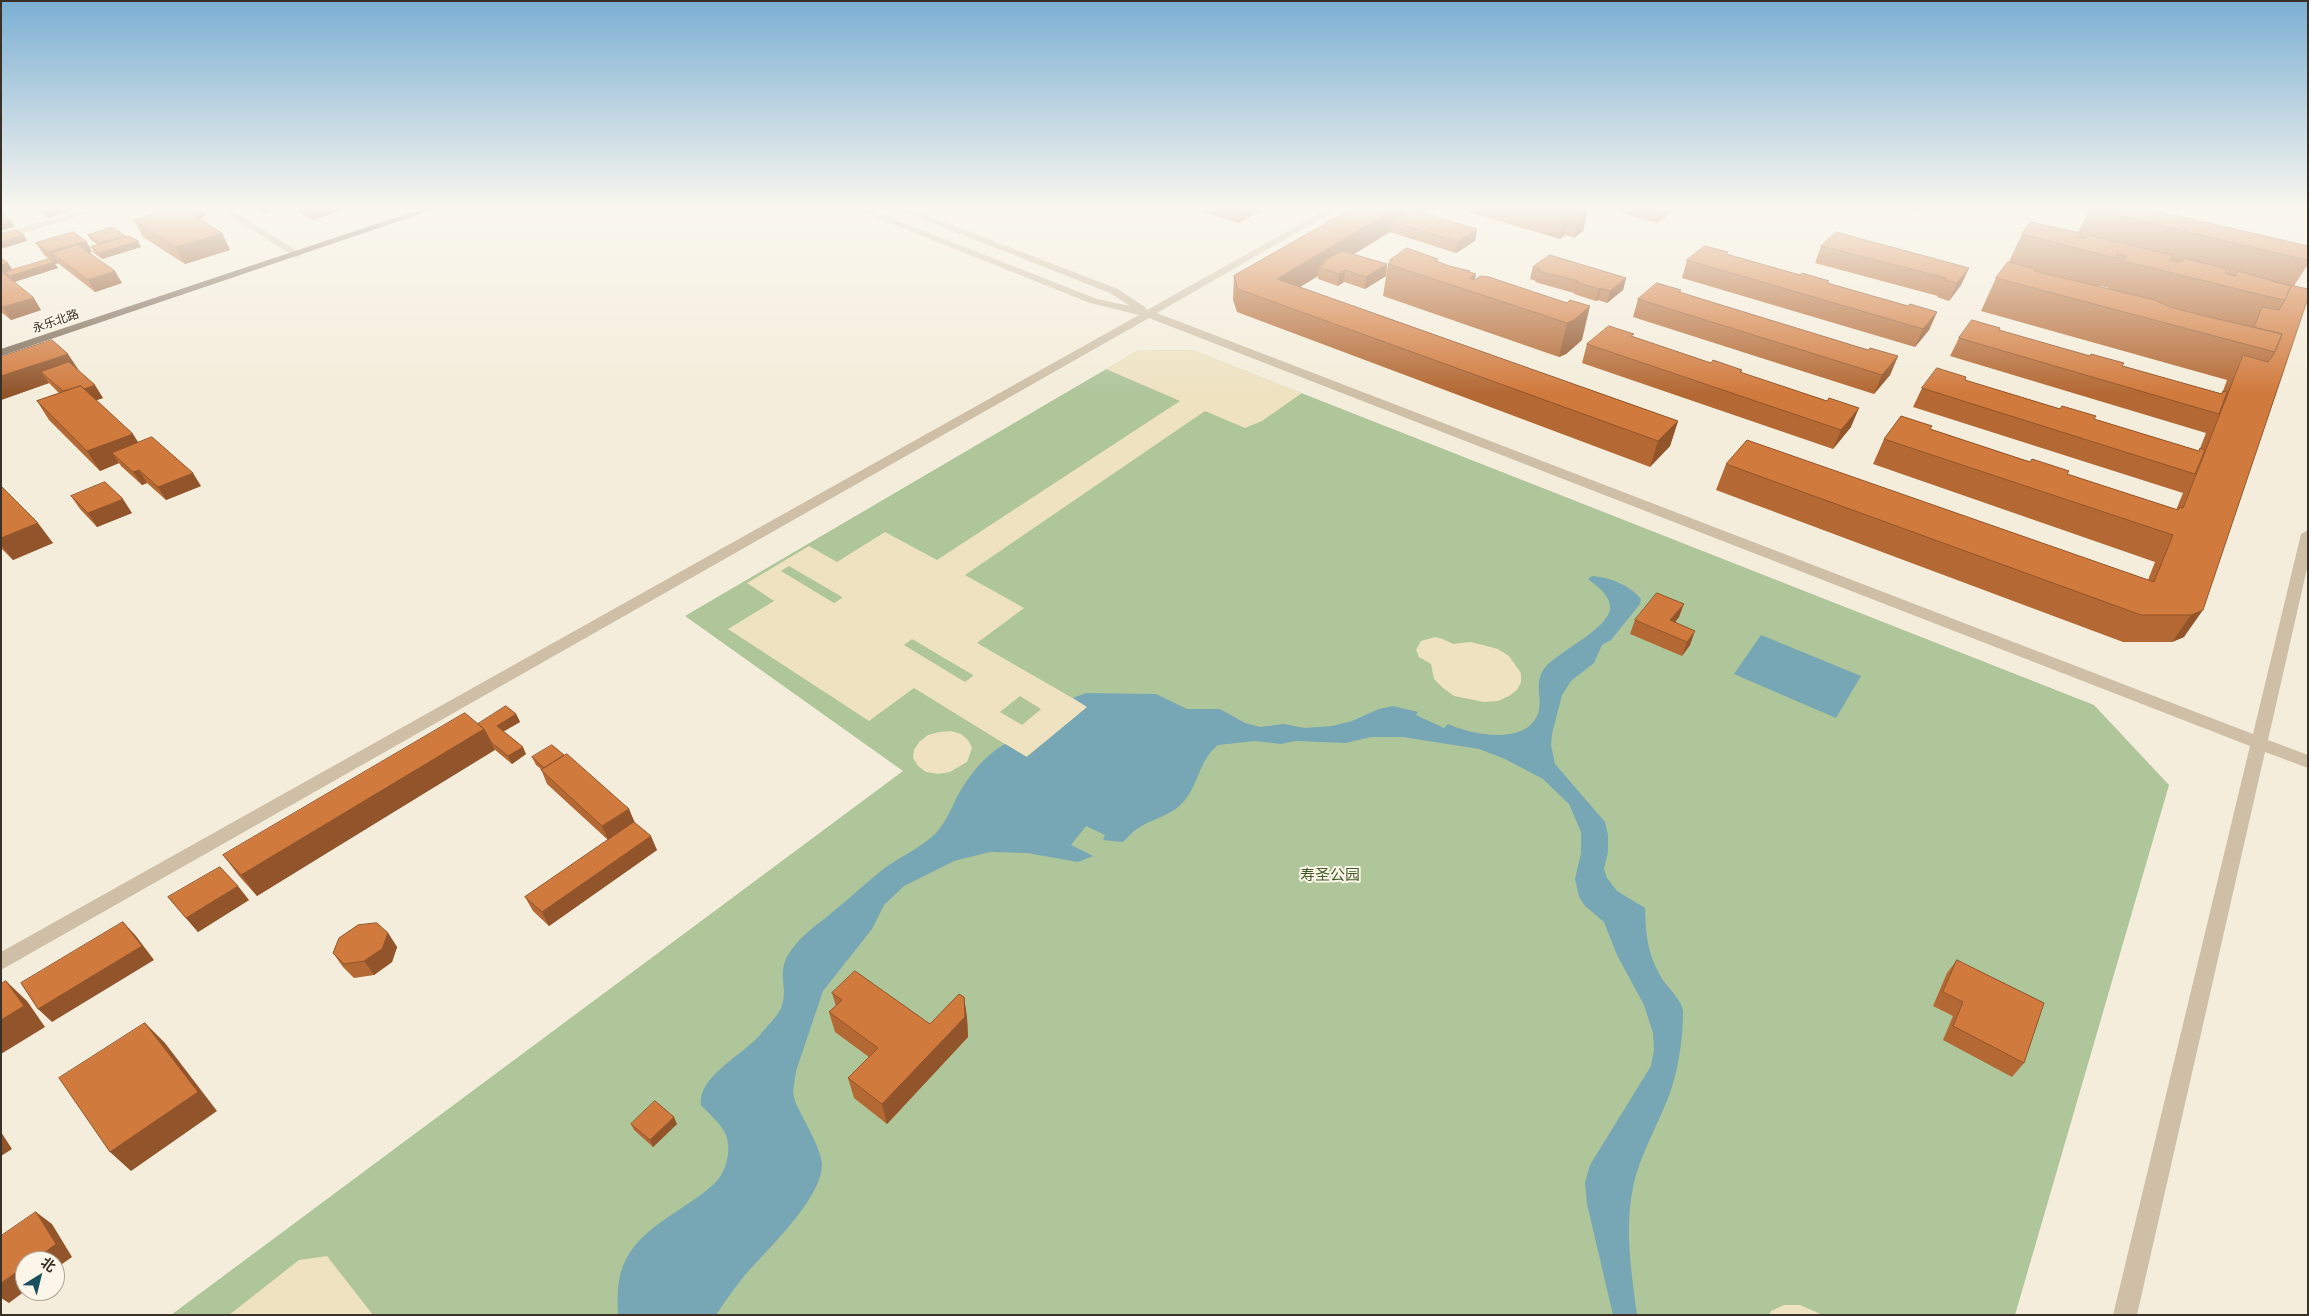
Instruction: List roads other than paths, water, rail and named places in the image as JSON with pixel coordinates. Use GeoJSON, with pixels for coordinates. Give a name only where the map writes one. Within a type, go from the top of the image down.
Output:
{"type":"FeatureCollection","features":[{"type":"Feature","properties":{"kind":"main road","name":"永乐北路"},"geometry":{"type":"LineString","coordinates":[[1,353],[248,270]]}},
{"type":"Feature","properties":{"kind":"street"},"geometry":{"type":"LineString","coordinates":[[1016,270],[1094,301],[1148,314],[2308,762]]}},
{"type":"Feature","properties":{"kind":"street"},"geometry":{"type":"LineString","coordinates":[[1061,270],[1114,291],[1148,314]]}},
{"type":"Feature","properties":{"kind":"street"},"geometry":{"type":"LineString","coordinates":[[1,962],[1225,270]]}},
{"type":"Feature","properties":{"kind":"street"},"geometry":{"type":"LineString","coordinates":[[2126,1315],[2308,534]]}},
{"type":"Feature","properties":{"kind":"water"},"geometry":{"type":"Polygon","coordinates":[[[1592,576],[1612,580],[1625,586],[1641,599],[1640,604],[1611,640],[1602,645],[1594,663],[1571,681],[1562,695],[1551,745],[1555,764],[1605,822],[1608,835],[1608,852],[1604,869],[1607,878],[1617,891],[1645,908],[1650,952],[1661,977],[1680,1003],[1683,1012],[1680,1050],[1672,1087],[1640,1164],[1632,1193],[1629,1245],[1637,1315],[1613,1315],[1587,1204],[1585,1183],[1590,1165],[1651,1066],[1654,1050],[1653,1033],[1644,1005],[1617,955],[1604,922],[1585,906],[1579,897],[1575,879],[1581,853],[1581,832],[1569,804],[1543,779],[1505,759],[1479,749],[1403,737],[1371,737],[1346,743],[1296,741],[1281,744],[1255,741],[1218,745],[1207,758],[1184,801],[1168,814],[1149,822],[1131,833],[1123,842],[1103,840],[1105,835],[1086,826],[1071,845],[1093,856],[1078,862],[1027,853],[990,852],[954,861],[904,886],[884,905],[872,929],[823,991],[796,1071],[793,1092],[795,1101],[819,1151],[822,1165],[819,1179],[802,1210],[741,1280],[716,1315],[618,1315],[619,1279],[626,1259],[634,1247],[655,1227],[714,1184],[722,1173],[728,1152],[727,1137],[719,1124],[701,1105],[702,1095],[706,1085],[714,1076],[760,1035],[781,1008],[784,992],[783,970],[789,954],[805,935],[879,872],[925,843],[936,833],[940,829],[961,789],[991,754],[1005,744],[1027,757],[1087,707],[1073,698],[1086,693],[1156,694],[1187,709],[1220,709],[1245,723],[1260,727],[1284,724],[1305,728],[1332,726],[1352,721],[1379,709],[1393,706],[1418,712],[1416,715],[1444,728],[1448,724],[1471,732],[1499,735],[1513,734],[1533,722],[1539,710],[1539,679],[1544,669],[1550,662],[1594,630],[1609,613],[1609,601],[1602,590],[1588,579],[1592,576]]]}},
{"type":"Feature","properties":{"kind":"water"},"geometry":{"type":"Polygon","coordinates":[[[1761,635],[1861,676],[1836,718],[1734,674],[1761,635]]]}},
{"type":"Feature","properties":{"kind":"park label","name":"寿圣公园"},"geometry":{"type":"Point","coordinates":[1330,876]}}]}
